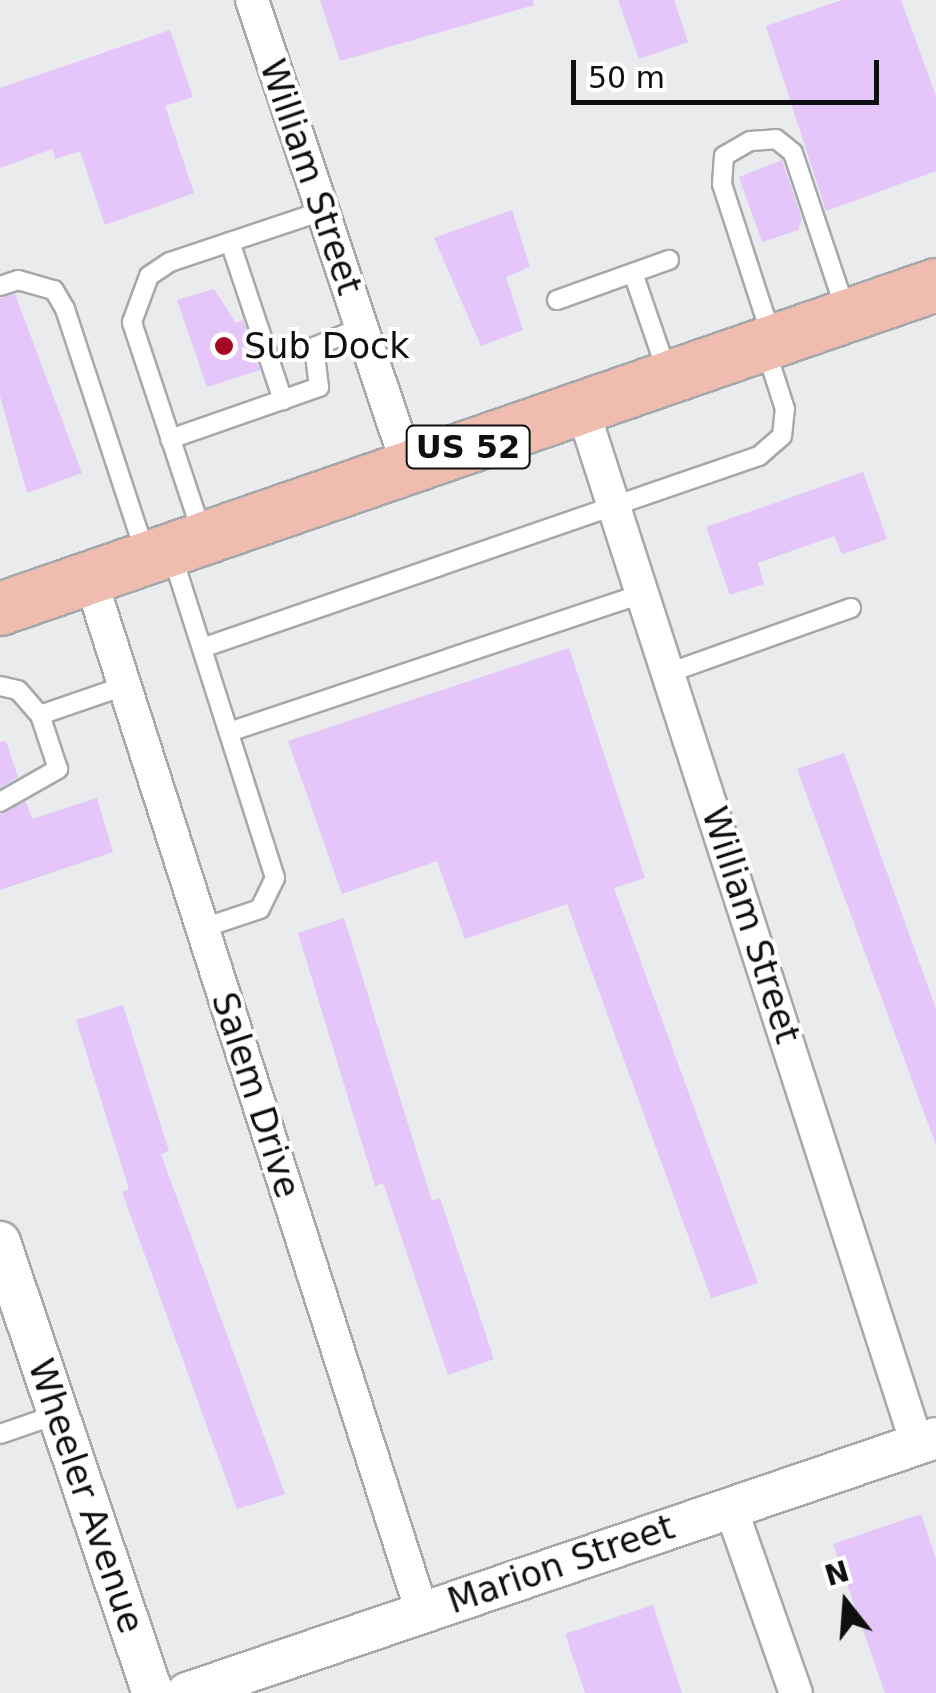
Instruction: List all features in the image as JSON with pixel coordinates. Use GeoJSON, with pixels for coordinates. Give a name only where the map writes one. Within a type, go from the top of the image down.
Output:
{"type":"FeatureCollection","features":[{"type":"Feature","properties":{"kind":"main road","name":"US 52"},"geometry":{"type":"LineString","coordinates":[[1,605],[90,578],[936,285]]}},
{"type":"Feature","properties":{"kind":"street","name":"William Street"},"geometry":{"type":"LineString","coordinates":[[252,0],[409,468]]}},
{"type":"Feature","properties":{"kind":"street","name":"William Street"},"geometry":{"type":"LineString","coordinates":[[582,408],[927,1441]]}},
{"type":"Feature","properties":{"kind":"street","name":"Salem Drive"},"geometry":{"type":"LineString","coordinates":[[90,578],[422,1612]]}},
{"type":"Feature","properties":{"kind":"street","name":"Wheeler Avenue"},"geometry":{"type":"LineString","coordinates":[[0,1242],[153,1693]]}},
{"type":"Feature","properties":{"kind":"street","name":"Marion Street"},"geometry":{"type":"LineString","coordinates":[[187,1693],[927,1441]]}},
{"type":"Feature","properties":{"kind":"street"},"geometry":{"type":"LineString","coordinates":[[730,1506],[796,1693]]}},
{"type":"Feature","properties":{"kind":"lane"},"geometry":{"type":"LineString","coordinates":[[202,648],[759,456],[782,436],[784,409],[769,343],[722,184],[724,156],[750,141],[776,139],[792,152],[847,316]]}},
{"type":"Feature","properties":{"kind":"lane"},"geometry":{"type":"LineString","coordinates":[[173,549],[170,439],[132,322],[150,276],[230,242],[322,211]]}},
{"type":"Feature","properties":{"kind":"lane"},"geometry":{"type":"LineString","coordinates":[[230,242],[283,400]]}},
{"type":"Feature","properties":{"kind":"lane"},"geometry":{"type":"LineString","coordinates":[[557,300],[669,260]]}},
{"type":"Feature","properties":{"kind":"lane"},"geometry":{"type":"LineString","coordinates":[[633,273],[669,378]]}},
{"type":"Feature","properties":{"kind":"lane"},"geometry":{"type":"LineString","coordinates":[[0,286],[18,280],[54,290],[173,549],[276,878],[260,909],[203,928]]}},
{"type":"Feature","properties":{"kind":"lane"},"geometry":{"type":"LineString","coordinates":[[170,439],[318,387],[314,346],[362,327]]}},
{"type":"Feature","properties":{"kind":"lane"},"geometry":{"type":"LineString","coordinates":[[229,732],[644,593]]}},
{"type":"Feature","properties":{"kind":"lane"},"geometry":{"type":"LineString","coordinates":[[670,672],[851,608]]}},
{"type":"Feature","properties":{"kind":"lane"},"geometry":{"type":"LineString","coordinates":[[0,802],[58,769],[40,716],[1,683]]}},
{"type":"Feature","properties":{"kind":"lane"},"geometry":{"type":"LineString","coordinates":[[40,716],[124,686]]}},
{"type":"Feature","properties":{"kind":"lane"},"geometry":{"type":"LineString","coordinates":[[0,1434],[58,1414]]}},
{"type":"Feature","properties":{"kind":"building"},"geometry":{"type":"Polygon","coordinates":[[[320,0],[533,0],[534,5],[340,61],[320,0]]]}},
{"type":"Feature","properties":{"kind":"building"},"geometry":{"type":"Polygon","coordinates":[[[618,0],[674,0],[688,42],[639,59],[618,0]]]}},
{"type":"Feature","properties":{"kind":"building"},"geometry":{"type":"Polygon","coordinates":[[[842,0],[901,0],[936,96],[936,171],[826,211],[766,26],[842,0]]]}},
{"type":"Feature","properties":{"kind":"building"},"geometry":{"type":"Polygon","coordinates":[[[170,30],[193,97],[165,106],[194,193],[105,225],[80,151],[55,159],[52,149],[0,168],[0,88],[170,30]]]}},
{"type":"Feature","properties":{"kind":"building"},"geometry":{"type":"Polygon","coordinates":[[[782,160],[802,219],[798,230],[762,242],[739,177],[782,160]]]}},
{"type":"Feature","properties":{"kind":"building"},"geometry":{"type":"Polygon","coordinates":[[[512,210],[530,267],[506,277],[523,330],[481,346],[434,238],[512,210]]]}},
{"type":"Feature","properties":{"kind":"building","name":"Sub Dock"},"geometry":{"type":"Polygon","coordinates":[[[214,289],[236,323],[243,320],[260,370],[207,387],[177,300],[214,289]]]}},
{"type":"Feature","properties":{"kind":"building"},"geometry":{"type":"Polygon","coordinates":[[[15,294],[82,473],[27,493],[0,396],[0,298],[15,294]]]}},
{"type":"Feature","properties":{"kind":"building"},"geometry":{"type":"Polygon","coordinates":[[[863,472],[887,539],[842,554],[834,536],[758,563],[764,584],[730,595],[706,527],[863,472]]]}},
{"type":"Feature","properties":{"kind":"building"},"geometry":{"type":"Polygon","coordinates":[[[569,648],[645,878],[614,888],[758,1283],[711,1298],[567,904],[465,939],[437,861],[342,894],[288,741],[569,648]]]}},
{"type":"Feature","properties":{"kind":"building"},"geometry":{"type":"Polygon","coordinates":[[[6,741],[18,777],[0,788],[0,742],[6,741]]]}},
{"type":"Feature","properties":{"kind":"building"},"geometry":{"type":"Polygon","coordinates":[[[844,753],[936,1009],[936,1145],[797,769],[844,753]]]}},
{"type":"Feature","properties":{"kind":"building"},"geometry":{"type":"Polygon","coordinates":[[[97,798],[113,852],[0,890],[0,814],[26,801],[32,819],[97,798]]]}},
{"type":"Feature","properties":{"kind":"building"},"geometry":{"type":"Polygon","coordinates":[[[344,918],[432,1201],[440,1198],[494,1359],[448,1375],[383,1183],[375,1186],[298,933],[344,918]]]}},
{"type":"Feature","properties":{"kind":"building"},"geometry":{"type":"Polygon","coordinates":[[[123,1005],[169,1151],[161,1154],[285,1494],[237,1509],[122,1192],[129,1189],[76,1020],[123,1005]]]}},
{"type":"Feature","properties":{"kind":"building"},"geometry":{"type":"Polygon","coordinates":[[[921,1514],[936,1559],[936,1693],[885,1693],[833,1544],[921,1514]]]}},
{"type":"Feature","properties":{"kind":"building"},"geometry":{"type":"Polygon","coordinates":[[[653,1605],[682,1693],[585,1693],[565,1634],[653,1605]]]}},
{"type":"Feature","properties":{"kind":"place","name":"Sub Dock"},"geometry":{"type":"Point","coordinates":[224,346]}}]}
